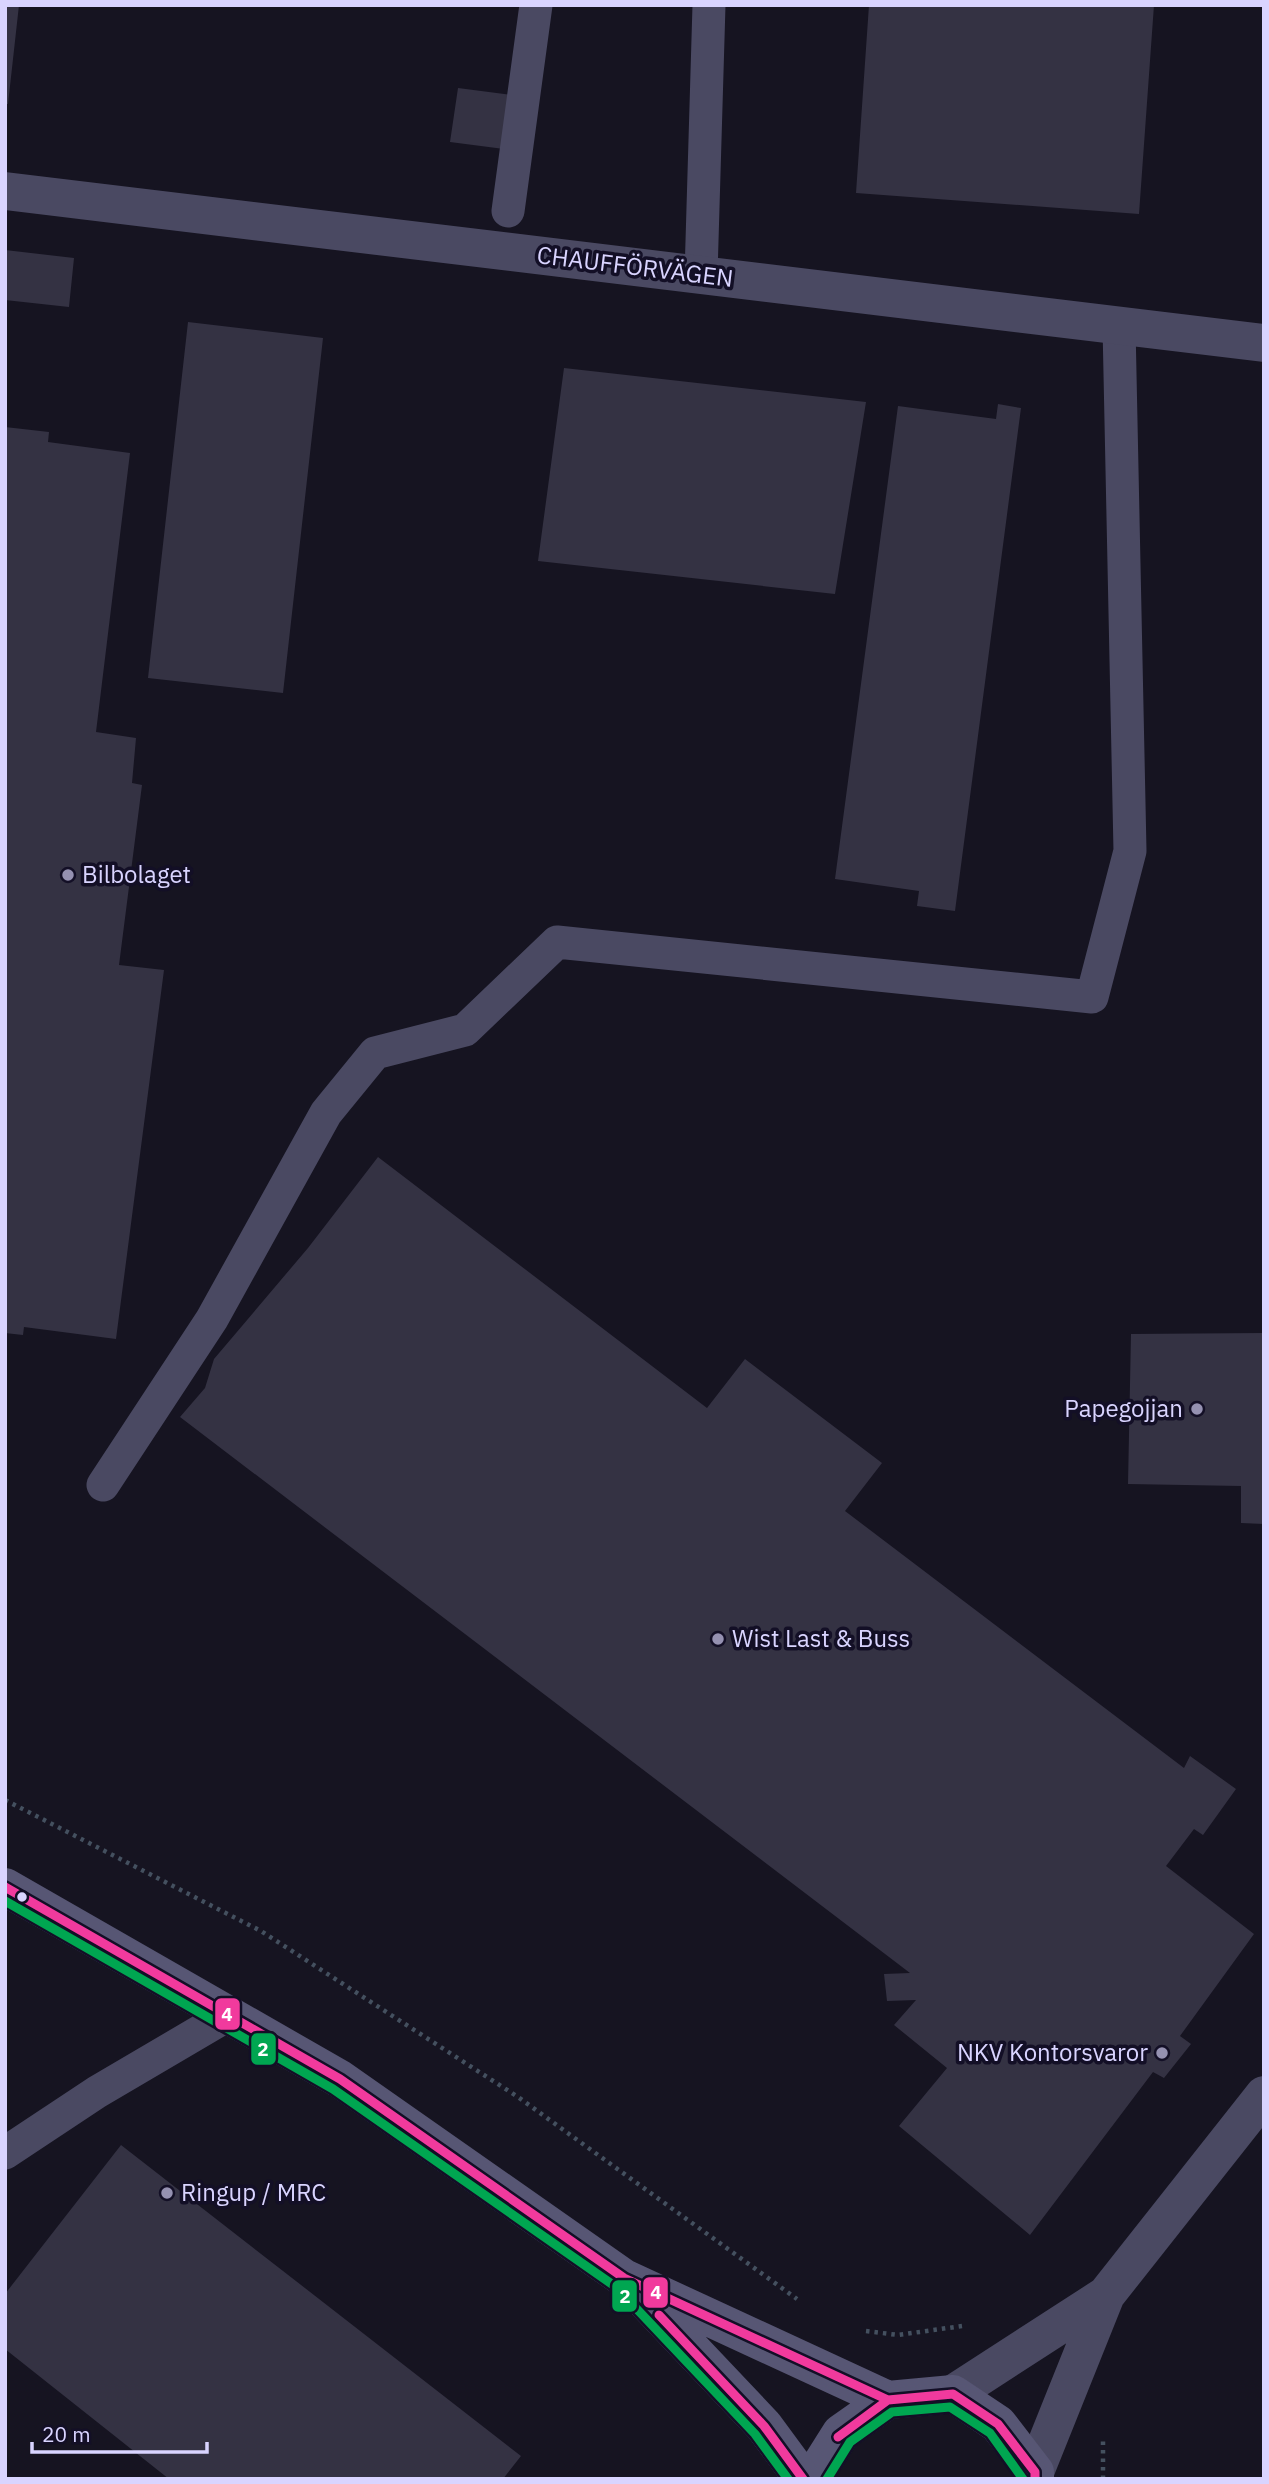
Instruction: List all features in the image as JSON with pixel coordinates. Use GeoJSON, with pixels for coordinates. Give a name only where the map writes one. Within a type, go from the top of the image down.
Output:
{"type":"FeatureCollection","features":[{"type":"Feature","properties":{"kind":"street","name":"CHAUFFÖRVÄGEN"},"geometry":{"type":"LineString","coordinates":[[5,191],[1264,343]]}},
{"type":"Feature","properties":{"kind":"street"},"geometry":{"type":"LineString","coordinates":[[5,1887],[340,2079],[624,2278],[888,2400]]}},
{"type":"Feature","properties":{"kind":"street"},"geometry":{"type":"LineString","coordinates":[[1035,2475],[1106,2295],[1264,2095]]}},
{"type":"Feature","properties":{"kind":"street"},"geometry":{"type":"LineString","coordinates":[[624,2278],[764,2426],[803,2479]]}},
{"type":"Feature","properties":{"kind":"street"},"geometry":{"type":"LineString","coordinates":[[812,2479],[841,2433],[888,2400],[953,2394],[1106,2295]]}},
{"type":"Feature","properties":{"kind":"street"},"geometry":{"type":"LineString","coordinates":[[953,2394],[998,2424],[1035,2475]]}},
{"type":"Feature","properties":{"kind":"lane"},"geometry":{"type":"LineString","coordinates":[[508,211],[536,5]]}},
{"type":"Feature","properties":{"kind":"lane"},"geometry":{"type":"LineString","coordinates":[[701,275],[709,5]]}},
{"type":"Feature","properties":{"kind":"lane"},"geometry":{"type":"LineString","coordinates":[[103,1485],[212,1319],[326,1113],[375,1053],[465,1030],[557,942],[1091,997],[1130,851],[1119,326]]}},
{"type":"Feature","properties":{"kind":"lane"},"geometry":{"type":"LineString","coordinates":[[5,2153],[97,2092],[228,2015]]}},
{"type":"Feature","properties":{"kind":"path"},"geometry":{"type":"LineString","coordinates":[[5,1800],[261,1931],[518,2097],[804,2304]]}},
{"type":"Feature","properties":{"kind":"path"},"geometry":{"type":"LineString","coordinates":[[862,2331],[898,2335],[985,2323],[1021,2348]]}},
{"type":"Feature","properties":{"kind":"path"},"geometry":{"type":"LineString","coordinates":[[1066,2391],[1104,2421],[1103,2479]]}},
{"type":"Feature","properties":{"kind":"building"},"geometry":{"type":"Polygon","coordinates":[[[5,5],[19,5],[8,104],[5,104],[5,5]]]}},
{"type":"Feature","properties":{"kind":"building"},"geometry":{"type":"Polygon","coordinates":[[[869,5],[1154,5],[1139,214],[856,193],[869,5]]]}},
{"type":"Feature","properties":{"kind":"building"},"geometry":{"type":"Polygon","coordinates":[[[458,88],[511,95],[504,149],[450,142],[458,88]]]}},
{"type":"Feature","properties":{"kind":"building"},"geometry":{"type":"Polygon","coordinates":[[[5,250],[74,258],[69,307],[5,300],[5,250]]]}},
{"type":"Feature","properties":{"kind":"building"},"geometry":{"type":"Polygon","coordinates":[[[188,322],[323,338],[283,693],[148,678],[188,322]]]}},
{"type":"Feature","properties":{"kind":"building"},"geometry":{"type":"Polygon","coordinates":[[[564,368],[866,402],[835,594],[538,561],[564,368]]]}},
{"type":"Feature","properties":{"kind":"building"},"geometry":{"type":"Polygon","coordinates":[[[998,404],[1021,408],[955,911],[917,906],[919,891],[835,879],[898,406],[996,419],[998,404]]]}},
{"type":"Feature","properties":{"kind":"building","name":"Bilbolaget"},"geometry":{"type":"Polygon","coordinates":[[[5,427],[49,432],[48,442],[130,453],[96,732],[136,738],[132,783],[142,785],[119,965],[164,970],[116,1339],[24,1327],[23,1335],[5,1333],[5,427]]]}},
{"type":"Feature","properties":{"kind":"building"},"geometry":{"type":"Polygon","coordinates":[[[378,1157],[707,1408],[745,1359],[882,1463],[845,1511],[1184,1768],[1190,1756],[1236,1789],[1203,1835],[1194,1829],[1166,1866],[1254,1934],[1180,2036],[1191,2044],[1164,2078],[1153,2072],[1030,2235],[899,2126],[947,2068],[894,2025],[916,2000],[887,2001],[884,1974],[910,1973],[180,1417],[205,1388],[214,1359],[308,1248],[378,1157]]]}},
{"type":"Feature","properties":{"kind":"building","name":"Papegojjan"},"geometry":{"type":"Polygon","coordinates":[[[1264,1333],[1264,1524],[1241,1523],[1241,1486],[1128,1484],[1131,1334],[1264,1333]]]}},
{"type":"Feature","properties":{"kind":"building"},"geometry":{"type":"Polygon","coordinates":[[[121,2145],[521,2456],[503,2479],[169,2479],[5,2349],[5,2294],[121,2145]]]}},
{"type":"Feature","properties":{"kind":"transit line","name":"4"},"geometry":{"type":"LineString","coordinates":[[5,1887],[340,2079],[624,2278],[888,2400]]}},
{"type":"Feature","properties":{"kind":"transit line","name":"2"},"geometry":{"type":"LineString","coordinates":[[5,1901],[333,2089],[616,2287],[755,2434],[788,2479]]}},
{"type":"Feature","properties":{"kind":"transit line","name":"4"},"geometry":{"type":"LineString","coordinates":[[659,2315],[764,2426],[803,2479]]}},
{"type":"Feature","properties":{"kind":"transit line","name":"4"},"geometry":{"type":"LineString","coordinates":[[838,2437],[888,2400],[953,2394],[998,2424],[1035,2472],[1035,2479]]}},
{"type":"Feature","properties":{"kind":"transit line","name":"2"},"geometry":{"type":"LineString","coordinates":[[827,2479],[850,2442],[892,2412],[950,2407],[990,2433],[1023,2479]]}},
{"type":"Feature","properties":{"kind":"place","name":"Bilbolaget"},"geometry":{"type":"Point","coordinates":[68,875]}},
{"type":"Feature","properties":{"kind":"place","name":"Papegojjan"},"geometry":{"type":"Point","coordinates":[1197,1409]}},
{"type":"Feature","properties":{"kind":"place","name":"Wist Last & Buss"},"geometry":{"type":"Point","coordinates":[718,1639]}},
{"type":"Feature","properties":{"kind":"place","name":"NKV Kontorsvaror"},"geometry":{"type":"Point","coordinates":[1162,2053]}},
{"type":"Feature","properties":{"kind":"place","name":"Ringup / MRC"},"geometry":{"type":"Point","coordinates":[167,2193]}}]}
